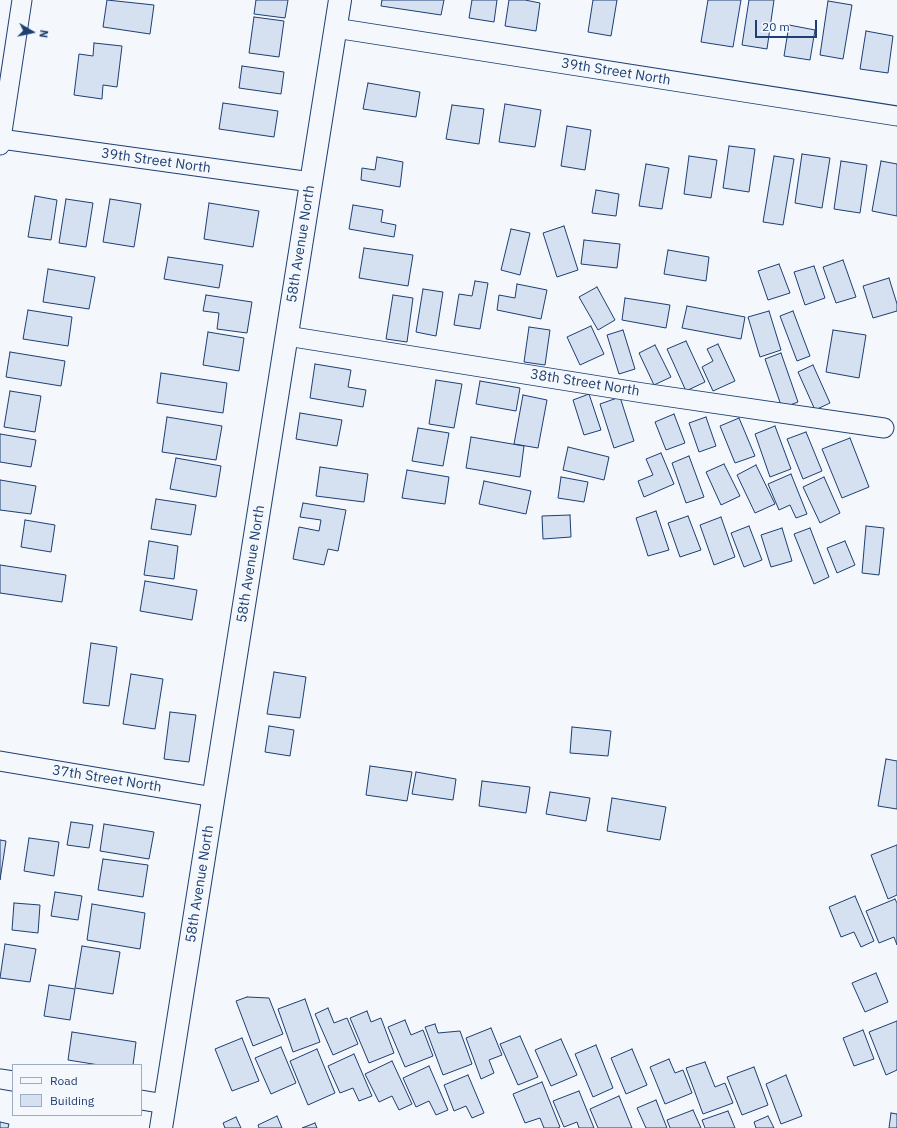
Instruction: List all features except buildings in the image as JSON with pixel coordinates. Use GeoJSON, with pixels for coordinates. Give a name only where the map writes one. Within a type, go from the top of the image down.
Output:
{"type":"FeatureCollection","features":[{"type":"Feature","properties":{"kind":"street"},"geometry":{"type":"LineString","coordinates":[[0,141],[22,0]]}},
{"type":"Feature","properties":{"kind":"street","name":"58th Avenue North"},"geometry":{"type":"LineString","coordinates":[[161,1128],[340,0]]}},
{"type":"Feature","properties":{"kind":"street","name":"39th Street North"},"geometry":{"type":"LineString","coordinates":[[335,28],[897,116]]}},
{"type":"Feature","properties":{"kind":"street","name":"39th Street North"},"geometry":{"type":"LineString","coordinates":[[0,141],[311,182]]}},
{"type":"Feature","properties":{"kind":"street","name":"38th Street North"},"geometry":{"type":"LineString","coordinates":[[287,336],[643,393],[884,428]]}},
{"type":"Feature","properties":{"kind":"street","name":"37th Street North"},"geometry":{"type":"LineString","coordinates":[[0,761],[214,797]]}},
{"type":"Feature","properties":{"kind":"street"},"geometry":{"type":"LineString","coordinates":[[0,1079],[12,1081]]}},
{"type":"Feature","properties":{"kind":"street"},"geometry":{"type":"LineString","coordinates":[[142,1100],[165,1104]]}}]}
